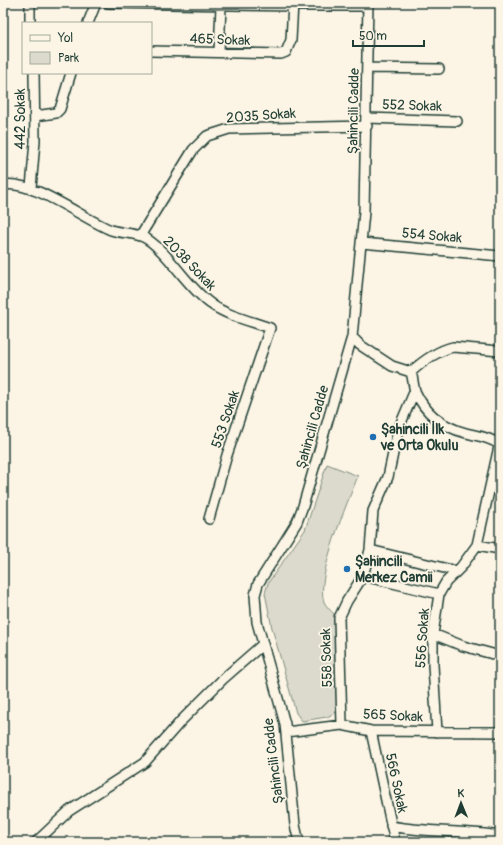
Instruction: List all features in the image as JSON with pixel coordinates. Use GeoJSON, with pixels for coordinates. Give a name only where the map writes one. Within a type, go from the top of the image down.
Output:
{"type":"FeatureCollection","features":[{"type":"Feature","properties":{"kind":"street"},"geometry":{"type":"LineString","coordinates":[[30,3],[30,22]]}},
{"type":"Feature","properties":{"kind":"street"},"geometry":{"type":"LineString","coordinates":[[88,22],[96,3]]}},
{"type":"Feature","properties":{"kind":"street"},"geometry":{"type":"LineString","coordinates":[[108,3],[221,6],[237,4],[368,4]]}},
{"type":"Feature","properties":{"kind":"street","name":"Şahincili Cadde"},"geometry":{"type":"LineString","coordinates":[[299,842],[295,825],[286,732],[257,622],[256,589],[297,522],[304,506],[352,338],[362,243],[367,122],[368,4]]}},
{"type":"Feature","properties":{"kind":"street","name":"465 Sokak"},"geometry":{"type":"LineString","coordinates":[[152,51],[281,54],[288,50],[291,40],[293,5]]}},
{"type":"Feature","properties":{"kind":"street"},"geometry":{"type":"LineString","coordinates":[[219,52],[221,6]]}},
{"type":"Feature","properties":{"kind":"street"},"geometry":{"type":"LineString","coordinates":[[368,68],[439,69]]}},
{"type":"Feature","properties":{"kind":"street","name":"442 Sokak"},"geometry":{"type":"LineString","coordinates":[[31,188],[35,116],[34,74]]}},
{"type":"Feature","properties":{"kind":"street"},"geometry":{"type":"LineString","coordinates":[[35,116],[56,113],[60,109],[71,74]]}},
{"type":"Feature","properties":{"kind":"street","name":"552 Sokak"},"geometry":{"type":"LineString","coordinates":[[367,122],[457,121]]}},
{"type":"Feature","properties":{"kind":"street","name":"2035 Sokak"},"geometry":{"type":"LineString","coordinates":[[140,236],[193,150],[207,136],[230,129],[367,122]]}},
{"type":"Feature","properties":{"kind":"street","name":"2038 Sokak"},"geometry":{"type":"LineString","coordinates":[[3,185],[31,188],[111,229],[140,236],[157,247],[179,273],[218,309],[270,328]]}},
{"type":"Feature","properties":{"kind":"street","name":"554 Sokak"},"geometry":{"type":"LineString","coordinates":[[362,243],[500,256]]}},
{"type":"Feature","properties":{"kind":"street","name":"553 Sokak"},"geometry":{"type":"LineString","coordinates":[[209,519],[227,455],[270,328]]}},
{"type":"Feature","properties":{"kind":"street"},"geometry":{"type":"LineString","coordinates":[[352,338],[392,366],[411,372]]}},
{"type":"Feature","properties":{"kind":"street"},"geometry":{"type":"LineString","coordinates":[[411,372],[424,360],[447,348],[453,347],[500,351]]}},
{"type":"Feature","properties":{"kind":"street"},"geometry":{"type":"LineString","coordinates":[[411,372],[415,390],[429,412],[446,426],[485,437],[500,443]]}},
{"type":"Feature","properties":{"kind":"street","name":"558 Sokak"},"geometry":{"type":"LineString","coordinates":[[342,725],[339,618],[347,600],[363,576],[370,550],[373,511],[388,477],[398,430],[415,390]]}},
{"type":"Feature","properties":{"kind":"street","name":"556 Sokak"},"geometry":{"type":"LineString","coordinates":[[437,732],[433,665],[433,634],[439,594],[446,582],[477,544],[500,443]]}},
{"type":"Feature","properties":{"kind":"street"},"geometry":{"type":"LineString","coordinates":[[477,544],[500,549]]}},
{"type":"Feature","properties":{"kind":"street"},"geometry":{"type":"LineString","coordinates":[[370,550],[456,571]]}},
{"type":"Feature","properties":{"kind":"street"},"geometry":{"type":"LineString","coordinates":[[363,576],[439,594]]}},
{"type":"Feature","properties":{"kind":"street"},"geometry":{"type":"LineString","coordinates":[[433,634],[463,646],[500,656]]}},
{"type":"Feature","properties":{"kind":"street"},"geometry":{"type":"LineString","coordinates":[[36,842],[69,811],[145,762],[186,716],[223,679],[262,644]]}},
{"type":"Feature","properties":{"kind":"street","name":"565 Sokak"},"geometry":{"type":"LineString","coordinates":[[286,732],[342,725],[371,731],[500,732]]}},
{"type":"Feature","properties":{"kind":"street","name":"566 Sokak"},"geometry":{"type":"LineString","coordinates":[[371,731],[395,842]]}},
{"type":"Feature","properties":{"kind":"street"},"geometry":{"type":"LineString","coordinates":[[391,826],[407,829],[472,832],[500,836]]}},
{"type":"Feature","properties":{"kind":"green space"},"geometry":{"type":"Polygon","coordinates":[[[327,464],[358,476],[340,521],[328,558],[322,591],[324,602],[334,614],[337,712],[327,717],[302,721],[296,713],[272,628],[265,593],[268,583],[305,530],[327,464]]]}},
{"type":"Feature","properties":{"kind":"place","name":"Şahincili İlk ve Orta Okulu"},"geometry":{"type":"Point","coordinates":[373,437]}},
{"type":"Feature","properties":{"kind":"place","name":"Şahincili Merkez Camii"},"geometry":{"type":"Point","coordinates":[347,569]}}]}
